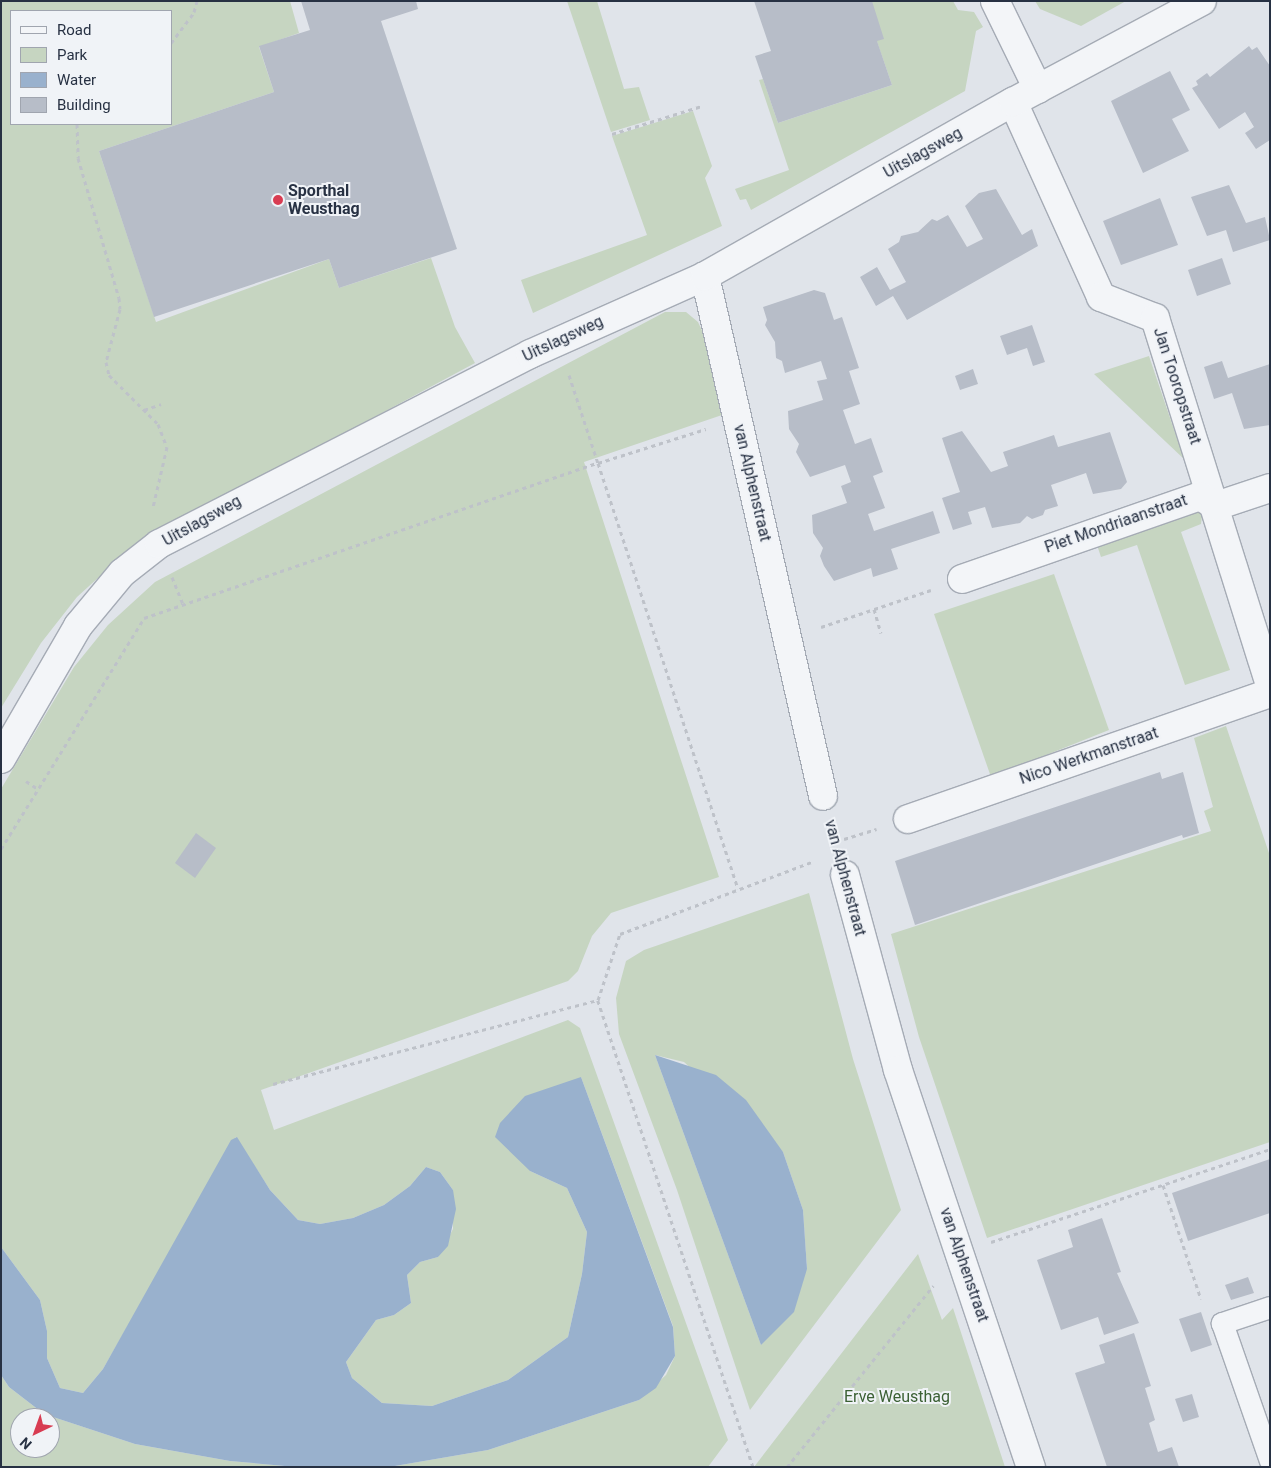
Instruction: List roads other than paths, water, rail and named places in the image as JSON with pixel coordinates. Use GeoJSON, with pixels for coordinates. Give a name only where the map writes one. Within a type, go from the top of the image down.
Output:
{"type":"FeatureCollection","features":[{"type":"Feature","properties":{"kind":"street"},"geometry":{"type":"LineString","coordinates":[[995,1],[1038,89]]}},
{"type":"Feature","properties":{"kind":"street","name":"Uitslagsweg"},"geometry":{"type":"LineString","coordinates":[[1,759],[78,626],[122,573],[159,544],[557,341],[705,276],[1013,102],[1202,1]]}},
{"type":"Feature","properties":{"kind":"street","name":"Jan Tooropstraat"},"geometry":{"type":"LineString","coordinates":[[1013,102],[1101,297],[1155,318],[1216,506],[1270,686]]}},
{"type":"Feature","properties":{"kind":"street","name":"van Alphenstraat"},"geometry":{"type":"LineString","coordinates":[[705,276],[823,796]]}},
{"type":"Feature","properties":{"kind":"street"},"geometry":{"type":"LineString","coordinates":[[1216,506],[1270,488]]}},
{"type":"Feature","properties":{"kind":"street","name":"Piet Mondriaanstraat"},"geometry":{"type":"LineString","coordinates":[[962,579],[1200,496],[1216,506]]}},
{"type":"Feature","properties":{"kind":"street","name":"Nico Werkmanstraat"},"geometry":{"type":"LineString","coordinates":[[908,819],[1270,693]]}},
{"type":"Feature","properties":{"kind":"street","name":"van Alphenstraat"},"geometry":{"type":"LineString","coordinates":[[845,875],[898,1070],[1031,1467]]}},
{"type":"Feature","properties":{"kind":"lane"},"geometry":{"type":"LineString","coordinates":[[1270,1307],[1222,1324],[1270,1461]]}},
{"type":"Feature","properties":{"kind":"water"},"geometry":{"type":"Polygon","coordinates":[[[655,1055],[716,1075],[746,1100],[783,1152],[803,1210],[807,1269],[794,1312],[761,1345],[655,1055]]]}},
{"type":"Feature","properties":{"kind":"water"},"geometry":{"type":"Polygon","coordinates":[[[581,1077],[673,1327],[675,1356],[656,1388],[639,1400],[488,1450],[389,1467],[296,1467],[230,1461],[135,1444],[60,1419],[60,1408],[36,1408],[9,1387],[1,1375],[1,1247],[40,1300],[47,1331],[47,1358],[60,1388],[83,1393],[103,1369],[231,1140],[237,1137],[270,1190],[298,1220],[320,1224],[353,1218],[384,1205],[410,1186],[426,1167],[440,1172],[453,1190],[456,1209],[448,1246],[438,1257],[420,1262],[407,1275],[411,1303],[394,1315],[376,1320],[346,1362],[352,1378],[382,1403],[432,1406],[508,1380],[568,1337],[582,1274],[587,1232],[567,1188],[530,1171],[495,1137],[500,1123],[525,1096],[581,1077]]]}},
{"type":"Feature","properties":{"kind":"place","name":"Sporthal Weusthag"},"geometry":{"type":"Point","coordinates":[278,200]}},
{"type":"Feature","properties":{"kind":"park label","name":"Erve Weusthag"},"geometry":{"type":"Point","coordinates":[897,1397]}}]}
